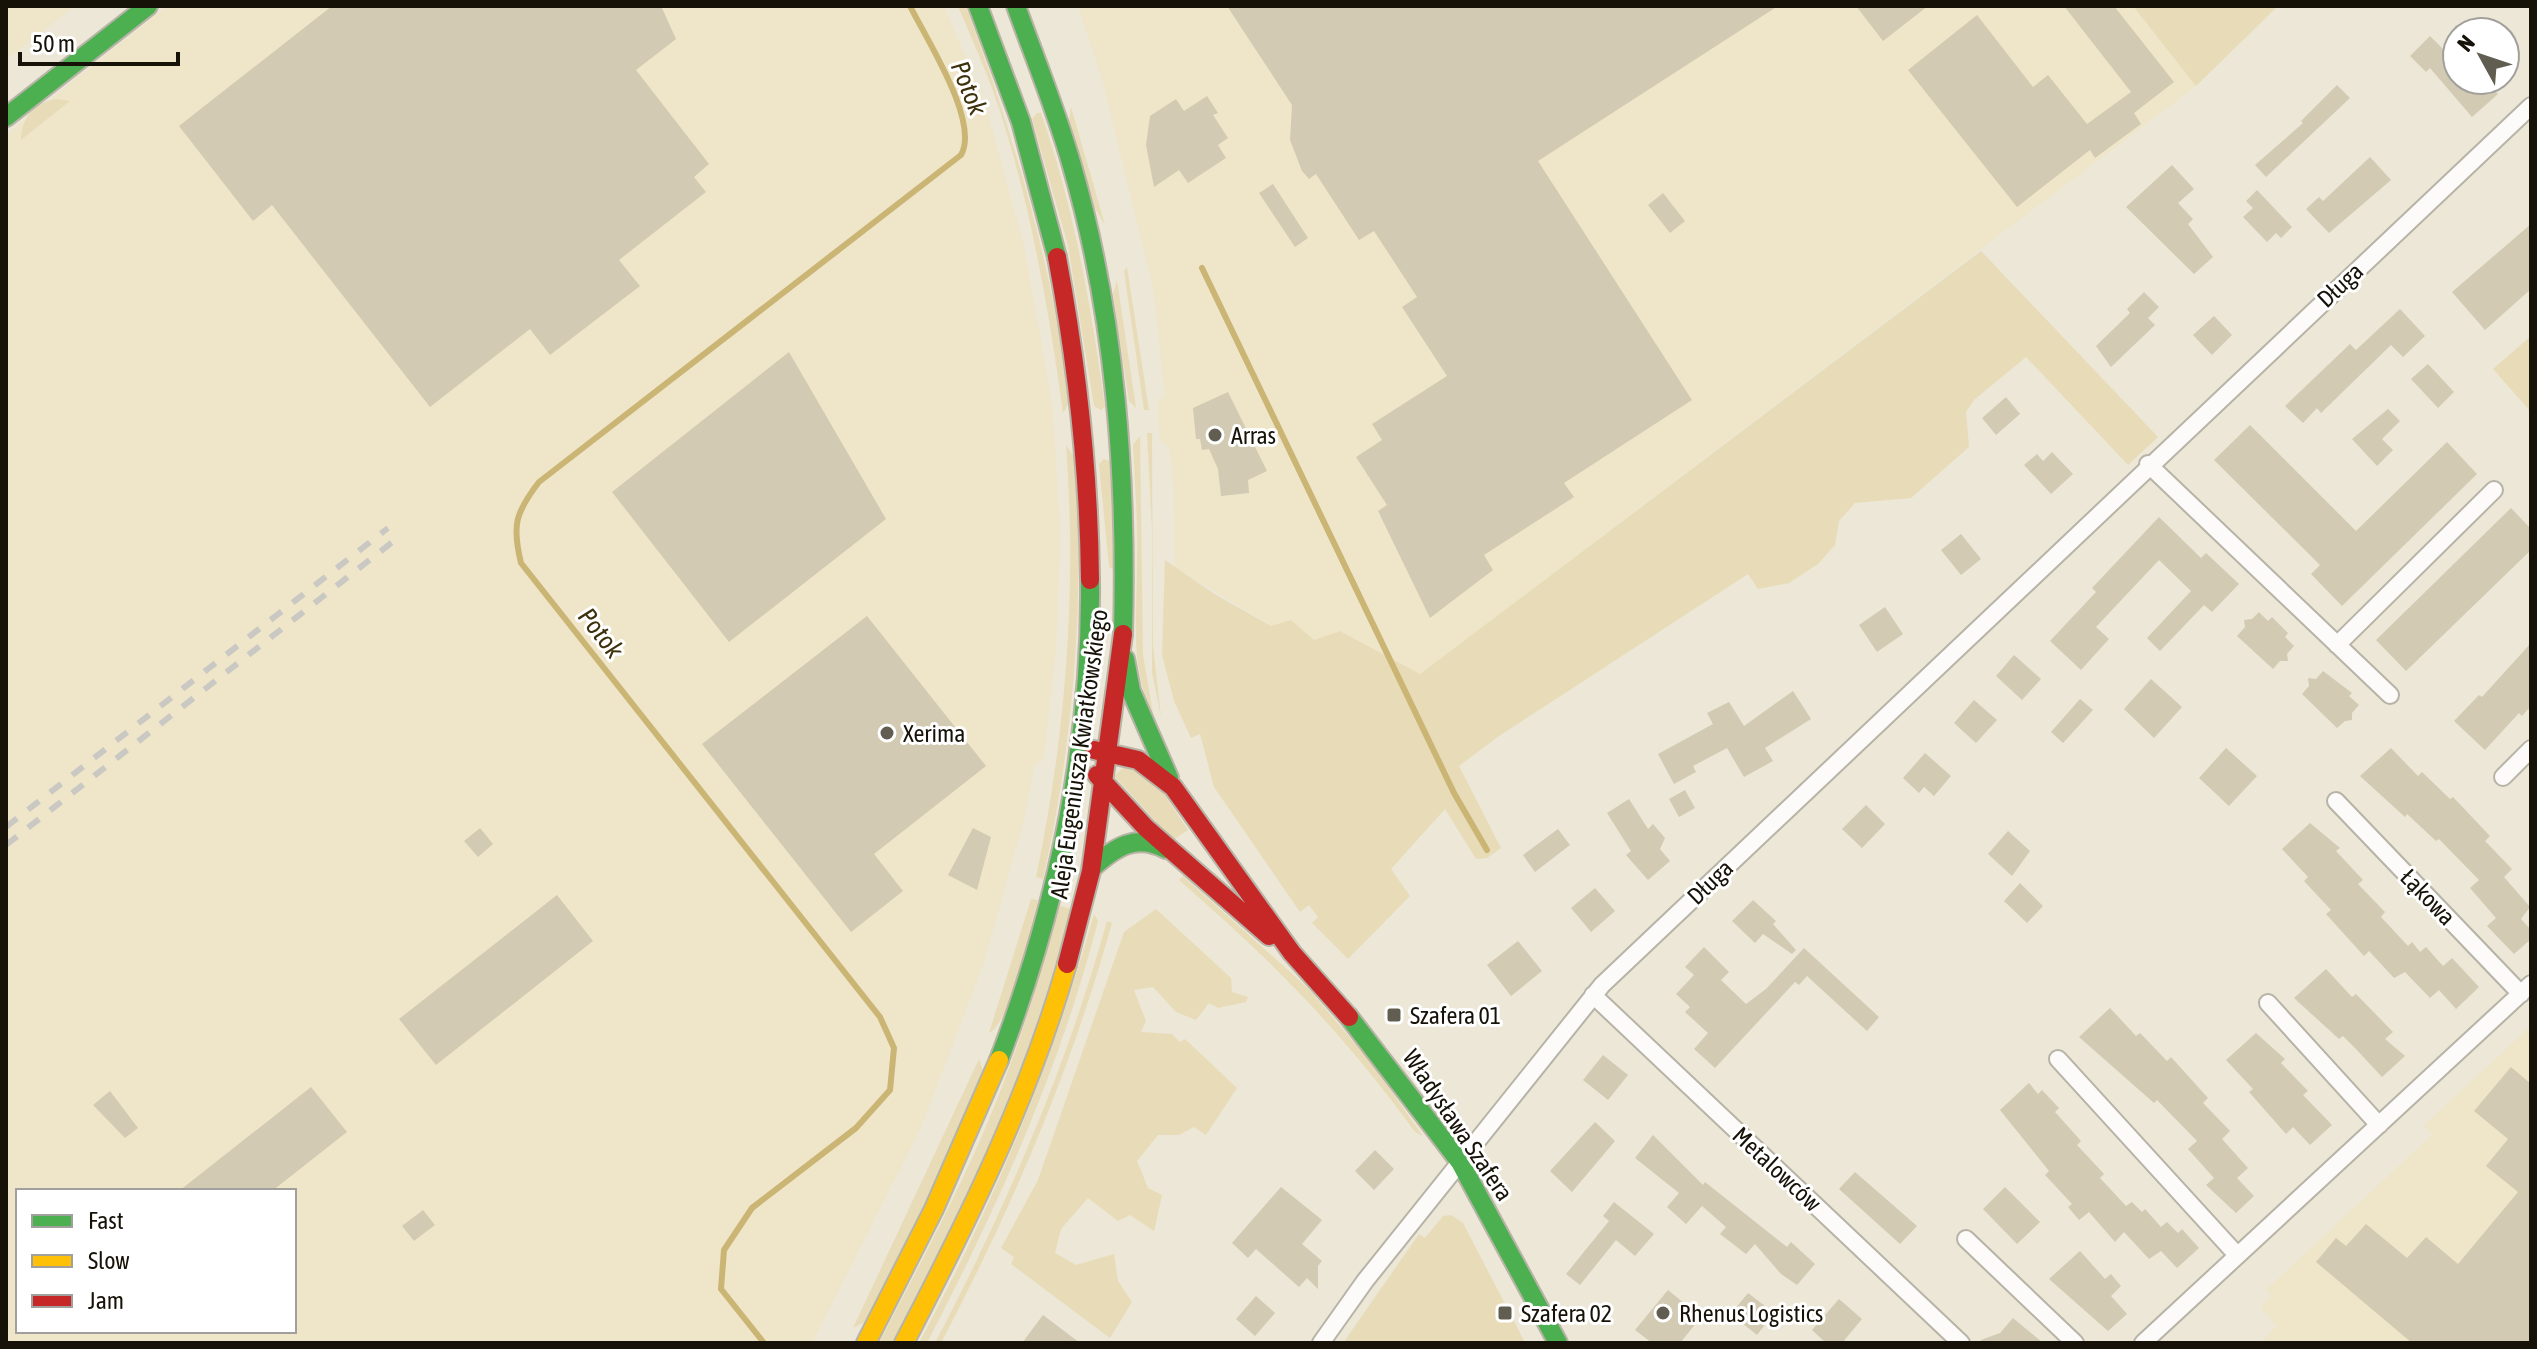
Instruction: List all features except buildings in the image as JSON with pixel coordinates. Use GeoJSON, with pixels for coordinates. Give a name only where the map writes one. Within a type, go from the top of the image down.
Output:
{"type":"FeatureCollection","features":[{"type":"Feature","properties":{"kind":"street"},"geometry":{"type":"LineString","coordinates":[[6,117],[148,6]]}},
{"type":"Feature","properties":{"kind":"street","name":"Aleja Eugeniusza Kwiatkowskiego"},"geometry":{"type":"LineString","coordinates":[[866,1343],[926,1232],[984,1103],[1029,978],[1053,892],[1080,751],[1090,627],[1091,529],[1085,428],[1074,336],[1039,181],[978,6]]}},
{"type":"Feature","properties":{"kind":"street","name":"Aleja Eugeniusza Kwiatkowskiego"},"geometry":{"type":"LineString","coordinates":[[904,1343],[955,1247],[1032,1074],[1062,985],[1092,868],[1123,645],[1126,521],[1119,424],[1094,258],[1072,166],[1016,6]]}},
{"type":"Feature","properties":{"kind":"street"},"geometry":{"type":"LineString","coordinates":[[1009,89],[1042,77]]}},
{"type":"Feature","properties":{"kind":"street","name":"Długa"},"geometry":{"type":"LineString","coordinates":[[1321,1343],[1593,995],[2148,464],[2531,106]]}},
{"type":"Feature","properties":{"kind":"street"},"geometry":{"type":"LineString","coordinates":[[1085,428],[1119,424]]}},
{"type":"Feature","properties":{"kind":"street"},"geometry":{"type":"LineString","coordinates":[[2148,464],[2390,695]]}},
{"type":"Feature","properties":{"kind":"street"},"geometry":{"type":"LineString","coordinates":[[2337,645],[2494,490]]}},
{"type":"Feature","properties":{"kind":"street","name":"Władysława Szafera"},"geometry":{"type":"LineString","coordinates":[[1123,645],[1131,691],[1173,787],[1292,953],[1371,1041],[1460,1162],[1558,1343]]}},
{"type":"Feature","properties":{"kind":"street"},"geometry":{"type":"LineString","coordinates":[[2503,777],[2531,749]]}},
{"type":"Feature","properties":{"kind":"street","name":"Władysława Szafera"},"geometry":{"type":"LineString","coordinates":[[1080,751],[1108,750],[1138,758],[1173,787]]}},
{"type":"Feature","properties":{"kind":"street","name":"Władysława Szafera"},"geometry":{"type":"LineString","coordinates":[[1080,751],[1103,783],[1180,858],[1252,924],[1292,953]]}},
{"type":"Feature","properties":{"kind":"street","name":"Łąkowa"},"geometry":{"type":"LineString","coordinates":[[2143,1343],[2526,989],[2336,801]]}},
{"type":"Feature","properties":{"kind":"street","name":"Władysława Szafera"},"geometry":{"type":"LineString","coordinates":[[1092,868],[1122,843],[1141,839],[1180,858]]}},
{"type":"Feature","properties":{"kind":"street","name":"Metalowców"},"geometry":{"type":"LineString","coordinates":[[1593,995],[1961,1343]]}},
{"type":"Feature","properties":{"kind":"street"},"geometry":{"type":"LineString","coordinates":[[2268,1003],[2379,1125]]}},
{"type":"Feature","properties":{"kind":"street"},"geometry":{"type":"LineString","coordinates":[[2058,1059],[2237,1255]]}},
{"type":"Feature","properties":{"kind":"street"},"geometry":{"type":"LineString","coordinates":[[1966,1239],[2075,1343]]}},
{"type":"Feature","properties":{"kind":"shaded area"},"geometry":{"type":"Polygon","coordinates":[[[6,6],[75,6],[6,60],[6,6]]]}},
{"type":"Feature","properties":{"kind":"shaded area"},"geometry":{"type":"Polygon","coordinates":[[[167,6],[944,6],[985,104],[1023,242],[1039,329],[1053,411],[1060,531],[1056,650],[1044,758],[1034,766],[1025,816],[984,963],[920,1130],[812,1343],[6,1343],[6,135],[167,6]]]}},
{"type":"Feature","properties":{"kind":"shaded area"},"geometry":{"type":"Polygon","coordinates":[[[958,6],[966,6],[1000,103],[1042,250],[1070,402],[1063,413],[1045,297],[1021,183],[995,95],[958,6]]]}},
{"type":"Feature","properties":{"kind":"shaded area"},"geometry":{"type":"Polygon","coordinates":[[[1078,6],[2133,6],[2196,86],[1420,674],[1341,631],[1314,640],[1291,620],[1272,626],[1175,567],[1173,479],[1169,446],[1160,440],[1157,402],[1165,396],[1153,287],[1102,79],[1078,6]]]}},
{"type":"Feature","properties":{"kind":"shaded area"},"geometry":{"type":"Polygon","coordinates":[[[2133,6],[2278,6],[2196,86],[2133,6]]]}},
{"type":"Feature","properties":{"kind":"shaded area"},"geometry":{"type":"Polygon","coordinates":[[[57,99],[70,101],[21,140],[31,112],[42,103],[57,99]]]}},
{"type":"Feature","properties":{"kind":"shaded area"},"geometry":{"type":"Polygon","coordinates":[[[1071,107],[1105,225],[1093,205],[1069,121],[1071,107]]]}},
{"type":"Feature","properties":{"kind":"shaded area"},"geometry":{"type":"Polygon","coordinates":[[[1041,113],[1053,149],[1080,259],[1105,407],[1101,410],[1094,406],[1068,246],[1032,119],[1041,113]]]}},
{"type":"Feature","properties":{"kind":"shaded area"},"geometry":{"type":"Polygon","coordinates":[[[1981,251],[2158,437],[2128,465],[2026,357],[1974,400],[1966,412],[1969,447],[1911,498],[1855,503],[1839,521],[1835,545],[1818,564],[1789,583],[1758,589],[1748,574],[1499,736],[1459,766],[1501,848],[1487,858],[1476,859],[1445,809],[1391,869],[1410,896],[1348,959],[1312,923],[1318,917],[1309,905],[1300,912],[1214,787],[1200,734],[1191,738],[1174,701],[1162,655],[1165,560],[1216,595],[1271,626],[1291,620],[1314,640],[1340,631],[1420,674],[1981,251]]]}},
{"type":"Feature","properties":{"kind":"shaded area"},"geometry":{"type":"Polygon","coordinates":[[[1127,267],[1149,410],[1144,410],[1124,271],[1127,267]]]}},
{"type":"Feature","properties":{"kind":"shaded area"},"geometry":{"type":"Polygon","coordinates":[[[1117,280],[1136,408],[1129,401],[1113,294],[1117,280]]]}},
{"type":"Feature","properties":{"kind":"shaded area"},"geometry":{"type":"Polygon","coordinates":[[[2531,336],[2531,412],[2493,369],[2531,336]]]}},
{"type":"Feature","properties":{"kind":"shaded area"},"geometry":{"type":"Polygon","coordinates":[[[1147,433],[1152,433],[1153,646],[1161,717],[1152,672],[1152,529],[1147,433]]]}},
{"type":"Feature","properties":{"kind":"shaded area"},"geometry":{"type":"Polygon","coordinates":[[[1140,436],[1143,655],[1154,719],[1141,680],[1136,642],[1137,533],[1133,445],[1140,436]]]}},
{"type":"Feature","properties":{"kind":"shaded area"},"geometry":{"type":"Polygon","coordinates":[[[1066,445],[1076,459],[1077,618],[1069,723],[1043,879],[1036,877],[1062,716],[1069,608],[1066,445]]]}},
{"type":"Feature","properties":{"kind":"shaded area"},"geometry":{"type":"Polygon","coordinates":[[[1104,459],[1111,462],[1113,569],[1109,567],[1099,464],[1104,459]]]}},
{"type":"Feature","properties":{"kind":"shaded area"},"geometry":{"type":"Polygon","coordinates":[[[1124,767],[1154,779],[1188,830],[1173,840],[1114,776],[1124,767]]]}},
{"type":"Feature","properties":{"kind":"shaded area"},"geometry":{"type":"Polygon","coordinates":[[[1183,876],[1307,987],[1369,1060],[1423,1136],[1415,1132],[1333,1029],[1245,939],[1179,880],[1183,876]]]}},
{"type":"Feature","properties":{"kind":"shaded area"},"geometry":{"type":"Polygon","coordinates":[[[1031,899],[1038,900],[1019,972],[1005,1012],[989,1033],[1031,899]]]}},
{"type":"Feature","properties":{"kind":"shaded area"},"geometry":{"type":"Polygon","coordinates":[[[1060,906],[1072,909],[1039,1017],[999,1123],[962,1206],[892,1343],[879,1343],[942,1221],[985,1128],[1024,1026],[1060,906]]]}},
{"type":"Feature","properties":{"kind":"shaded area"},"geometry":{"type":"Polygon","coordinates":[[[1156,909],[1231,978],[1232,992],[1248,997],[1246,1002],[1218,1008],[1209,1003],[1196,1020],[1176,1012],[1153,987],[1134,990],[1146,1021],[1141,1032],[1172,1034],[1180,1042],[1185,1039],[1237,1088],[1206,1135],[1194,1127],[1179,1135],[1158,1135],[1137,1161],[1148,1188],[1162,1195],[1154,1231],[1130,1215],[1118,1221],[1088,1198],[1061,1229],[1055,1253],[1076,1265],[1114,1254],[1118,1281],[1132,1302],[1110,1338],[1011,1264],[1014,1257],[1001,1248],[1038,1180],[1124,932],[1156,909]]]}},
{"type":"Feature","properties":{"kind":"shaded area"},"geometry":{"type":"Polygon","coordinates":[[[1094,914],[1098,921],[1083,976],[1046,1084],[978,1241],[927,1343],[919,1343],[972,1239],[1040,1080],[1094,914]]]}},
{"type":"Feature","properties":{"kind":"shaded area"},"geometry":{"type":"Polygon","coordinates":[[[1107,921],[1112,923],[1096,978],[1038,1138],[967,1292],[941,1343],[935,1343],[1010,1189],[1032,1136],[1073,1030],[1107,921]]]}},
{"type":"Feature","properties":{"kind":"shaded area"},"geometry":{"type":"Polygon","coordinates":[[[2531,1026],[2531,1343],[2261,1343],[2277,1326],[2260,1307],[2271,1296],[2266,1290],[2432,1135],[2424,1125],[2531,1026]]]}},
{"type":"Feature","properties":{"kind":"shaded area"},"geometry":{"type":"Polygon","coordinates":[[[979,1059],[983,1070],[932,1190],[865,1322],[853,1328],[979,1059]]]}},
{"type":"Feature","properties":{"kind":"shaded area"},"geometry":{"type":"Polygon","coordinates":[[[1451,1215],[1463,1223],[1504,1302],[1499,1306],[1506,1319],[1512,1317],[1525,1343],[1343,1343],[1419,1234],[1425,1238],[1443,1216],[1451,1215]]]}},
{"type":"Feature","properties":{"kind":"waterway","name":"Potok"},"geometry":{"type":"LineString","coordinates":[[764,1343],[721,1289],[724,1250],[752,1208],[856,1128],[890,1090],[894,1048],[880,1017],[521,563],[516,529],[520,511],[539,482],[961,155],[965,141],[958,102],[910,6]]}},
{"type":"Feature","properties":{"kind":"waterway"},"geometry":{"type":"LineString","coordinates":[[1202,268],[1454,793],[1487,850]]}},
{"type":"Feature","properties":{"kind":"railway"},"geometry":{"type":"LineString","coordinates":[[6,827],[388,528]]}},
{"type":"Feature","properties":{"kind":"railway"},"geometry":{"type":"LineString","coordinates":[[6,845],[395,540]]}},
{"type":"Feature","properties":{"kind":"traffic: fast"},"geometry":{"type":"LineString","coordinates":[[6,117],[148,6]]}},
{"type":"Feature","properties":{"kind":"traffic: fast"},"geometry":{"type":"LineString","coordinates":[[978,6],[1021,122],[1057,257]]}},
{"type":"Feature","properties":{"kind":"traffic: fast"},"geometry":{"type":"LineString","coordinates":[[1016,6],[1066,146],[1087,223],[1109,339],[1123,516],[1123,634]]}},
{"type":"Feature","properties":{"kind":"traffic: fast"},"geometry":{"type":"LineString","coordinates":[[999,1060],[1038,943],[1067,824],[1085,702],[1090,580]]}},
{"type":"Feature","properties":{"kind":"traffic: fast"},"geometry":{"type":"LineString","coordinates":[[1125,659],[1131,691],[1169,778]]}},
{"type":"Feature","properties":{"kind":"traffic: fast"},"geometry":{"type":"LineString","coordinates":[[1092,868],[1109,854],[1135,842],[1155,844],[1166,849]]}},
{"type":"Feature","properties":{"kind":"traffic: fast"},"geometry":{"type":"LineString","coordinates":[[1349,1017],[1460,1162],[1558,1343]]}},
{"type":"Feature","properties":{"kind":"traffic: slow"},"geometry":{"type":"LineString","coordinates":[[904,1343],[974,1204],[1016,1110],[1067,964]]}},
{"type":"Feature","properties":{"kind":"traffic: slow"},"geometry":{"type":"LineString","coordinates":[[866,1343],[934,1209],[999,1060]]}},
{"type":"Feature","properties":{"kind":"traffic: jam"},"geometry":{"type":"LineString","coordinates":[[1057,257],[1081,417],[1090,580]]}},
{"type":"Feature","properties":{"kind":"traffic: jam"},"geometry":{"type":"LineString","coordinates":[[1067,964],[1091,871],[1123,634]]}},
{"type":"Feature","properties":{"kind":"traffic: jam"},"geometry":{"type":"LineString","coordinates":[[1094,750],[1138,760],[1173,787],[1292,953],[1349,1017]]}},
{"type":"Feature","properties":{"kind":"traffic: jam"},"geometry":{"type":"LineString","coordinates":[[1097,775],[1146,828],[1269,936]]}},
{"type":"Feature","properties":{"kind":"place","name":"Arras"},"geometry":{"type":"Point","coordinates":[1215,435]}},
{"type":"Feature","properties":{"kind":"place","name":"Xerima"},"geometry":{"type":"Point","coordinates":[887,733]}},
{"type":"Feature","properties":{"kind":"place","name":"Szafera 01"},"geometry":{"type":"Point","coordinates":[1394,1015]}},
{"type":"Feature","properties":{"kind":"place","name":"Szafera 02"},"geometry":{"type":"Point","coordinates":[1505,1313]}},
{"type":"Feature","properties":{"kind":"place","name":"Rhenus Logistics"},"geometry":{"type":"Point","coordinates":[1663,1313]}}]}
